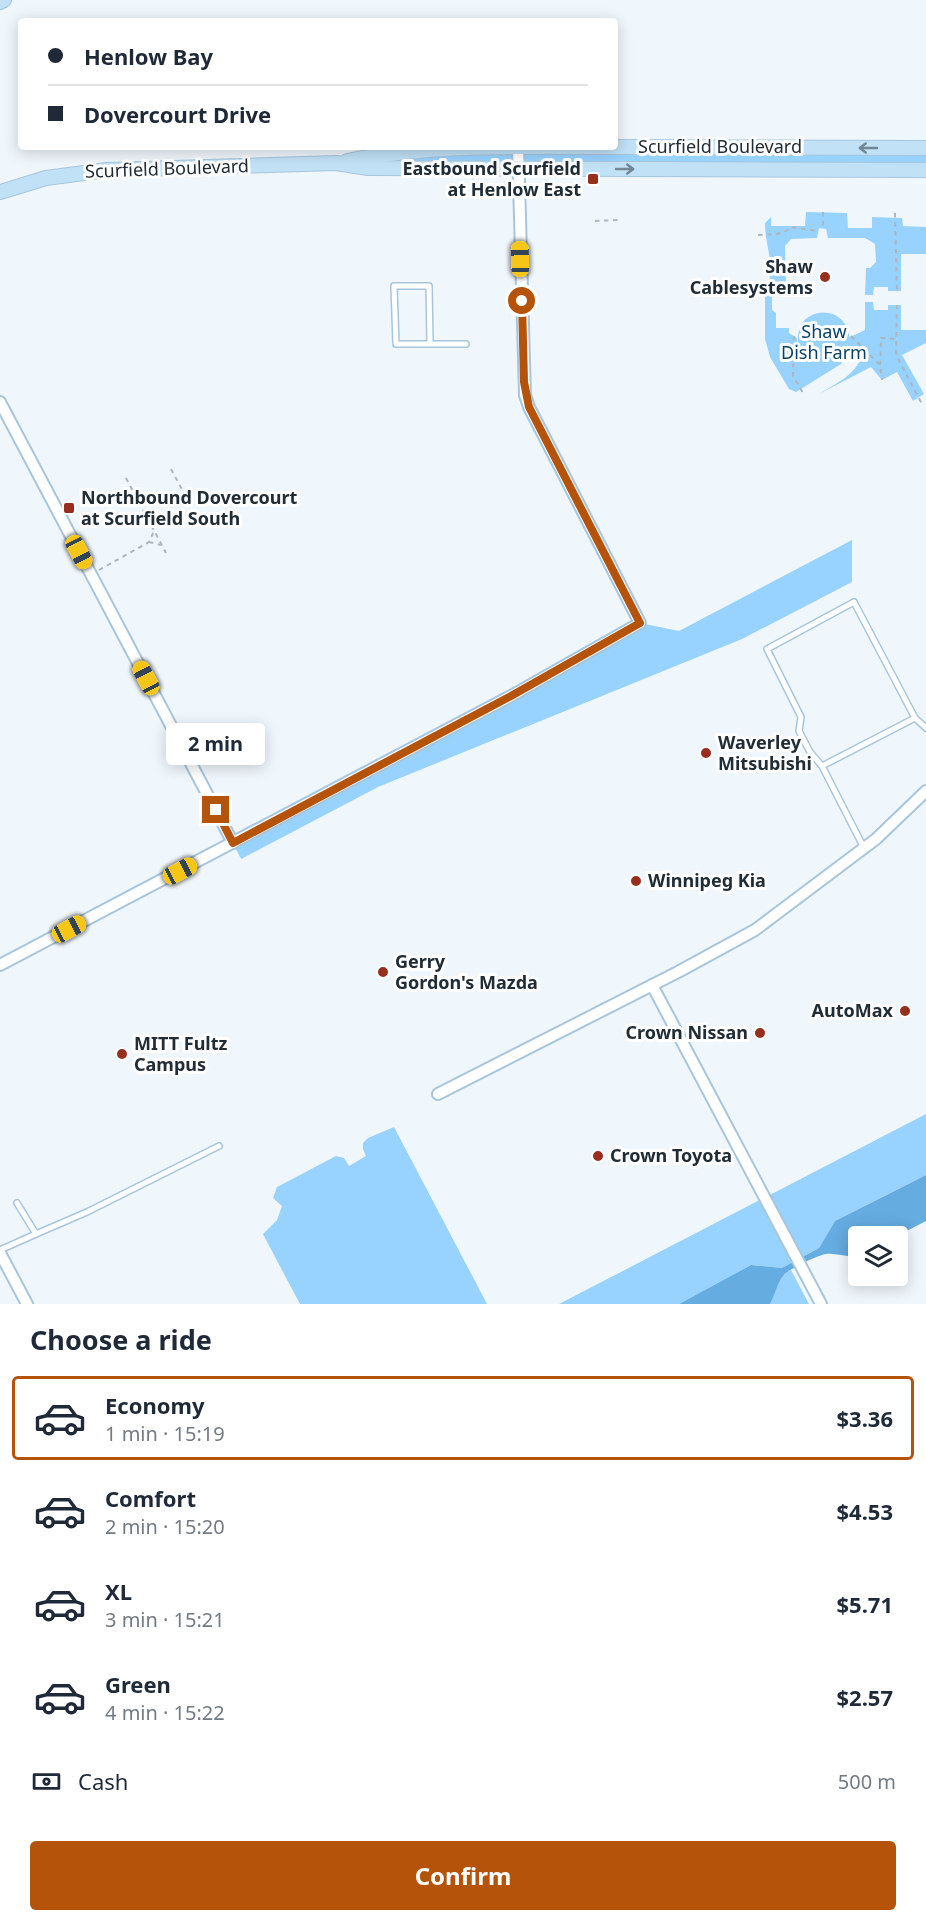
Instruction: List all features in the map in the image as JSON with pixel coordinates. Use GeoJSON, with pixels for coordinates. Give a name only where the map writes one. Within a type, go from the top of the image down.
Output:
{"type":"FeatureCollection","features":[{"type":"Feature","properties":{"kind":"street","name":"Scurfield Boulevard"},"geometry":{"type":"LineString","coordinates":[[618,147],[926,148]]}},
{"type":"Feature","properties":{"kind":"street","name":"Scurfield Boulevard"},"geometry":{"type":"LineString","coordinates":[[0,192],[46,178],[107,170],[336,163],[374,156],[457,150]]}},
{"type":"Feature","properties":{"kind":"street"},"geometry":{"type":"LineString","coordinates":[[0,965],[511,696],[640,623],[529,407],[525,395],[518,150]]}},
{"type":"Feature","properties":{"kind":"street","name":"Scurfield Boulevard"},"geometry":{"type":"LineString","coordinates":[[336,163],[368,168],[926,170]]}},
{"type":"Feature","properties":{"kind":"street"},"geometry":{"type":"LineString","coordinates":[[0,402],[233,843]]}},
{"type":"Feature","properties":{"kind":"street"},"geometry":{"type":"LineString","coordinates":[[438,1094],[755,930],[864,849],[926,791]]}},
{"type":"Feature","properties":{"kind":"street"},"geometry":{"type":"LineString","coordinates":[[652,985],[821,1304]]}},
{"type":"Feature","properties":{"kind":"street"},"geometry":{"type":"LineString","coordinates":[[0,1251],[27,1304]]}},
{"type":"Feature","properties":{"kind":"lane"},"geometry":{"type":"LineString","coordinates":[[430,344],[429,286],[394,286],[396,344],[430,344],[466,344]]}},
{"type":"Feature","properties":{"kind":"lane"},"geometry":{"type":"LineString","coordinates":[[864,849],[822,766],[810,752],[799,731],[801,717],[767,649],[854,602],[915,718],[926,728]]}},
{"type":"Feature","properties":{"kind":"lane"},"geometry":{"type":"LineString","coordinates":[[822,766],[915,718]]}},
{"type":"Feature","properties":{"kind":"lane"},"geometry":{"type":"LineString","coordinates":[[0,1251],[87,1212],[219,1146]]}},
{"type":"Feature","properties":{"kind":"lane"},"geometry":{"type":"LineString","coordinates":[[17,1203],[36,1234]]}},
{"type":"Feature","properties":{"kind":"path"},"geometry":{"type":"LineString","coordinates":[[823,212],[823,227]]}},
{"type":"Feature","properties":{"kind":"path"},"geometry":{"type":"LineString","coordinates":[[895,213],[897,291]]}},
{"type":"Feature","properties":{"kind":"path"},"geometry":{"type":"LineString","coordinates":[[595,221],[618,220]]}},
{"type":"Feature","properties":{"kind":"path"},"geometry":{"type":"LineString","coordinates":[[758,235],[779,234],[791,227],[818,231]]}},
{"type":"Feature","properties":{"kind":"path"},"geometry":{"type":"LineString","coordinates":[[897,305],[896,355],[922,404]]}},
{"type":"Feature","properties":{"kind":"path"},"geometry":{"type":"LineString","coordinates":[[794,336],[793,376],[803,393]]}},
{"type":"Feature","properties":{"kind":"path"},"geometry":{"type":"LineString","coordinates":[[851,336],[880,365]]}},
{"type":"Feature","properties":{"kind":"path"},"geometry":{"type":"LineString","coordinates":[[882,380],[881,338],[896,339]]}},
{"type":"Feature","properties":{"kind":"path"},"geometry":{"type":"LineString","coordinates":[[171,469],[186,497]]}},
{"type":"Feature","properties":{"kind":"path"},"geometry":{"type":"LineString","coordinates":[[126,478],[166,553]]}},
{"type":"Feature","properties":{"kind":"path"},"geometry":{"type":"LineString","coordinates":[[99,570],[150,542],[154,531]]}},
{"type":"Feature","properties":{"kind":"path"},"geometry":{"type":"LineString","coordinates":[[150,542],[162,545]]}},
{"type":"Feature","properties":{"kind":"green space"},"geometry":{"type":"Polygon","coordinates":[[[926,148],[926,170],[368,168],[374,156],[926,148]]]}},
{"type":"Feature","properties":{"kind":"green space","name":"Shaw Dish Farm"},"geometry":{"type":"Polygon","coordinates":[[[806,212],[847,213],[848,228],[872,228],[872,217],[902,218],[903,226],[926,227],[926,254],[901,254],[901,291],[888,291],[888,287],[874,287],[873,295],[865,295],[866,268],[870,268],[876,262],[875,244],[865,238],[828,238],[826,229],[819,228],[817,238],[791,239],[785,246],[786,292],[775,292],[772,296],[772,310],[776,313],[776,328],[789,328],[789,333],[797,338],[797,353],[801,325],[816,313],[829,313],[841,319],[850,337],[865,330],[865,302],[873,302],[874,310],[888,310],[888,305],[901,305],[901,330],[926,330],[926,343],[902,355],[924,394],[913,401],[897,372],[882,380],[871,367],[819,394],[845,378],[855,368],[862,355],[850,348],[841,364],[796,392],[789,389],[770,357],[765,339],[765,288],[769,281],[770,265],[765,223],[771,217],[771,226],[805,226],[806,212]]]}},
{"type":"Feature","properties":{"kind":"green space"},"geometry":{"type":"Polygon","coordinates":[[[852,540],[852,582],[742,639],[378,787],[241,859],[233,843],[640,623],[679,631],[852,540]]]}},
{"type":"Feature","properties":{"kind":"green space"},"geometry":{"type":"Polygon","coordinates":[[[926,1114],[926,1175],[835,1221],[819,1248],[782,1268],[751,1265],[679,1304],[559,1304],[926,1114]]]}},
{"type":"Feature","properties":{"kind":"green space"},"geometry":{"type":"Polygon","coordinates":[[[394,1127],[487,1304],[300,1304],[263,1234],[277,1220],[282,1206],[273,1198],[277,1187],[336,1156],[344,1158],[349,1166],[366,1156],[363,1143],[368,1138],[394,1127]]]}},
{"type":"Feature","properties":{"kind":"green space"},"geometry":{"type":"Polygon","coordinates":[[[791,1270],[809,1304],[770,1304],[780,1281],[791,1270]]]}},
{"type":"Feature","properties":{"kind":"shaded area"},"geometry":{"type":"Polygon","coordinates":[[[926,1175],[926,1221],[908,1230],[908,1226],[848,1226],[848,1256],[826,1254],[787,1272],[778,1285],[770,1304],[679,1304],[751,1265],[782,1268],[819,1248],[835,1221],[926,1175]]]}},
{"type":"Feature","properties":{"kind":"place","name":"Eastbound Scurfield at Henlow East"},"geometry":{"type":"Point","coordinates":[593,179]}},
{"type":"Feature","properties":{"kind":"place","name":"Shaw Cablesystems"},"geometry":{"type":"Point","coordinates":[825,277]}},
{"type":"Feature","properties":{"kind":"place","name":"Northbound Dovercourt at Scurfield South"},"geometry":{"type":"Point","coordinates":[69,508]}},
{"type":"Feature","properties":{"kind":"place","name":"Waverley Mitsubishi"},"geometry":{"type":"Point","coordinates":[706,753]}},
{"type":"Feature","properties":{"kind":"place","name":"Winnipeg Kia"},"geometry":{"type":"Point","coordinates":[636,881]}},
{"type":"Feature","properties":{"kind":"place","name":"Gerry Gordon's Mazda"},"geometry":{"type":"Point","coordinates":[383,972]}},
{"type":"Feature","properties":{"kind":"place","name":"AutoMax"},"geometry":{"type":"Point","coordinates":[905,1011]}},
{"type":"Feature","properties":{"kind":"place","name":"Crown Nissan"},"geometry":{"type":"Point","coordinates":[760,1033]}},
{"type":"Feature","properties":{"kind":"place","name":"MITT Fultz Campus"},"geometry":{"type":"Point","coordinates":[122,1054]}},
{"type":"Feature","properties":{"kind":"place","name":"Crown Toyota"},"geometry":{"type":"Point","coordinates":[598,1156]}},
{"type":"Feature","properties":{"kind":"route"},"geometry":{"type":"LineString","coordinates":[[216,810],[233,843],[511,696],[640,623],[529,407],[524,382],[522,301]]}}]}
